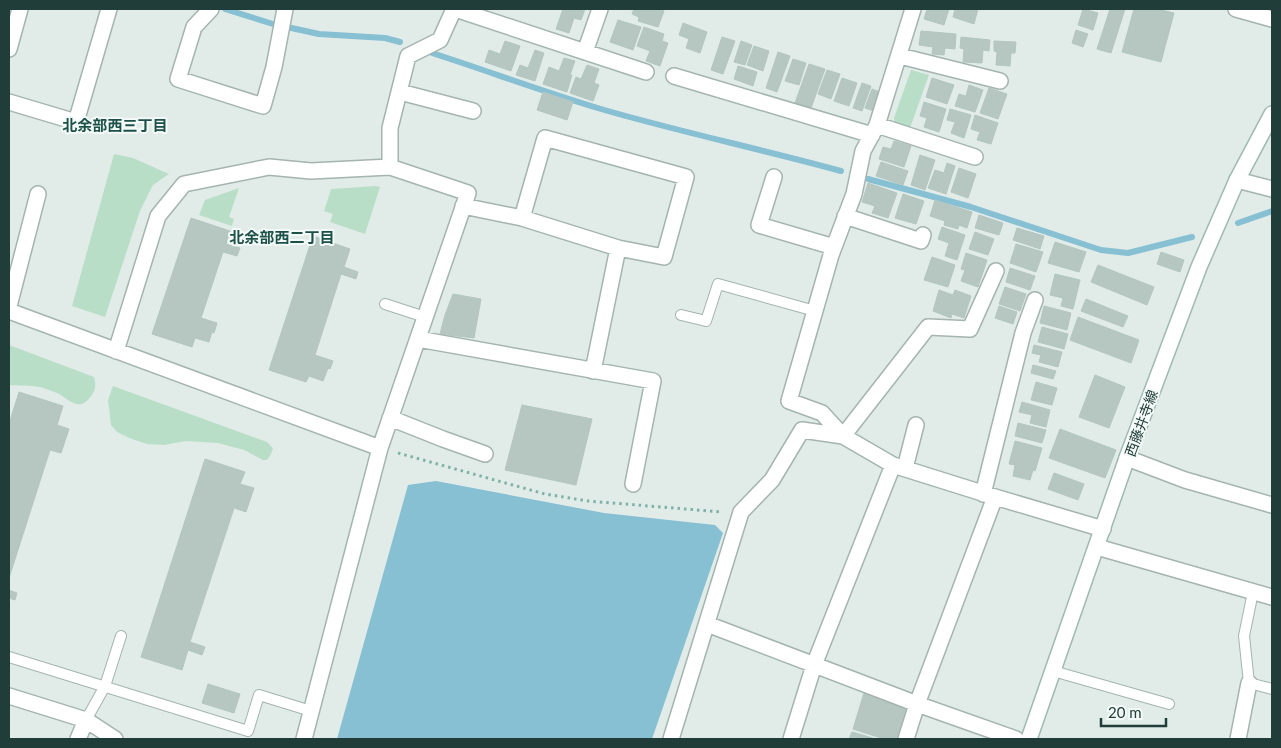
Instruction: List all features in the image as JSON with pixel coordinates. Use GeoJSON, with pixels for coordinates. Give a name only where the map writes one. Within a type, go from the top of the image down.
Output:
{"type":"FeatureCollection","features":[{"type":"Feature","properties":{"kind":"street"},"geometry":{"type":"LineString","coordinates":[[9,49],[20,9]]}},
{"type":"Feature","properties":{"kind":"street"},"geometry":{"type":"LineString","coordinates":[[9,102],[76,122],[109,9]]}},
{"type":"Feature","properties":{"kind":"street"},"geometry":{"type":"LineString","coordinates":[[211,9],[194,27],[178,79],[263,106],[274,67],[285,9]]}},
{"type":"Feature","properties":{"kind":"street"},"geometry":{"type":"LineString","coordinates":[[390,167],[390,128],[408,56],[440,40],[454,9],[646,72]]}},
{"type":"Feature","properties":{"kind":"street"},"geometry":{"type":"LineString","coordinates":[[585,52],[600,9]]}},
{"type":"Feature","properties":{"kind":"street"},"geometry":{"type":"LineString","coordinates":[[913,9],[900,56],[875,130],[863,151],[854,194],[834,247],[789,401],[822,413],[843,436],[899,467],[989,496],[1103,529]]}},
{"type":"Feature","properties":{"kind":"street"},"geometry":{"type":"LineString","coordinates":[[1236,9],[1272,19]]}},
{"type":"Feature","properties":{"kind":"street"},"geometry":{"type":"LineString","coordinates":[[900,56],[1000,81]]}},
{"type":"Feature","properties":{"kind":"street"},"geometry":{"type":"LineString","coordinates":[[674,76],[975,158]]}},
{"type":"Feature","properties":{"kind":"street"},"geometry":{"type":"LineString","coordinates":[[400,92],[473,111]]}},
{"type":"Feature","properties":{"kind":"street","name":"西藤井寺線"},"geometry":{"type":"LineString","coordinates":[[1029,739],[1127,458],[1199,267],[1237,180],[1272,114]]}},
{"type":"Feature","properties":{"kind":"street"},"geometry":{"type":"LineString","coordinates":[[464,206],[522,218],[618,248],[664,257],[686,177],[545,138],[522,218]]}},
{"type":"Feature","properties":{"kind":"street"},"geometry":{"type":"LineString","coordinates":[[116,351],[158,216],[184,184],[269,167],[311,171],[390,167],[468,193],[380,448],[304,739]]}},
{"type":"Feature","properties":{"kind":"street"},"geometry":{"type":"LineString","coordinates":[[774,177],[759,225],[834,247]]}},
{"type":"Feature","properties":{"kind":"street"},"geometry":{"type":"LineString","coordinates":[[1237,180],[1272,189]]}},
{"type":"Feature","properties":{"kind":"street"},"geometry":{"type":"LineString","coordinates":[[9,306],[38,194]]}},
{"type":"Feature","properties":{"kind":"street"},"geometry":{"type":"LineString","coordinates":[[845,216],[921,241],[923,235]]}},
{"type":"Feature","properties":{"kind":"street"},"geometry":{"type":"LineString","coordinates":[[593,370],[618,248]]}},
{"type":"Feature","properties":{"kind":"street"},"geometry":{"type":"LineString","coordinates":[[843,436],[928,327],[970,329],[996,271]]}},
{"type":"Feature","properties":{"kind":"street"},"geometry":{"type":"LineString","coordinates":[[906,739],[989,496],[1023,332],[1035,300]]}},
{"type":"Feature","properties":{"kind":"street"},"geometry":{"type":"LineString","coordinates":[[9,311],[380,448]]}},
{"type":"Feature","properties":{"kind":"street"},"geometry":{"type":"LineString","coordinates":[[418,339],[653,381],[633,484]]}},
{"type":"Feature","properties":{"kind":"street"},"geometry":{"type":"LineString","coordinates":[[390,418],[485,454]]}},
{"type":"Feature","properties":{"kind":"street"},"geometry":{"type":"LineString","coordinates":[[791,739],[814,665],[916,426]]}},
{"type":"Feature","properties":{"kind":"street"},"geometry":{"type":"LineString","coordinates":[[671,739],[742,512],[772,480],[802,430],[843,436]]}},
{"type":"Feature","properties":{"kind":"street"},"geometry":{"type":"LineString","coordinates":[[1127,458],[1185,480],[1272,505]]}},
{"type":"Feature","properties":{"kind":"street"},"geometry":{"type":"LineString","coordinates":[[1097,547],[1272,597]]}},
{"type":"Feature","properties":{"kind":"street"},"geometry":{"type":"LineString","coordinates":[[707,624],[917,704],[1016,739]]}},
{"type":"Feature","properties":{"kind":"street"},"geometry":{"type":"LineString","coordinates":[[1238,739],[1249,683]]}},
{"type":"Feature","properties":{"kind":"street"},"geometry":{"type":"LineString","coordinates":[[9,696],[86,720],[115,739]]}},
{"type":"Feature","properties":{"kind":"street"},"geometry":{"type":"LineString","coordinates":[[78,739],[86,720]]}},
{"type":"Feature","properties":{"kind":"lane"},"geometry":{"type":"LineString","coordinates":[[682,315],[706,321],[718,284],[815,311]]}},
{"type":"Feature","properties":{"kind":"lane"},"geometry":{"type":"LineString","coordinates":[[385,304],[425,317]]}},
{"type":"Feature","properties":{"kind":"lane"},"geometry":{"type":"LineString","coordinates":[[1253,592],[1244,636],[1249,683],[1272,689]]}},
{"type":"Feature","properties":{"kind":"lane"},"geometry":{"type":"LineString","coordinates":[[86,720],[105,686],[121,636]]}},
{"type":"Feature","properties":{"kind":"lane"},"geometry":{"type":"LineString","coordinates":[[9,657],[248,731],[259,695],[312,711]]}},
{"type":"Feature","properties":{"kind":"lane"},"geometry":{"type":"LineString","coordinates":[[1053,671],[1169,704]]}},
{"type":"Feature","properties":{"kind":"path"},"geometry":{"type":"LineString","coordinates":[[380,448],[545,494],[597,502],[713,512],[742,512]]}},
{"type":"Feature","properties":{"kind":"green space"},"geometry":{"type":"Polygon","coordinates":[[[911,70],[929,75],[910,128],[895,124],[894,118],[911,70]]]}},
{"type":"Feature","properties":{"kind":"green space"},"geometry":{"type":"Polygon","coordinates":[[[114,154],[133,158],[169,174],[153,185],[140,211],[105,317],[72,306],[114,154]]]}},
{"type":"Feature","properties":{"kind":"green space"},"geometry":{"type":"Polygon","coordinates":[[[380,187],[365,234],[330,222],[333,214],[324,211],[331,189],[380,187]]]}},
{"type":"Feature","properties":{"kind":"green space"},"geometry":{"type":"Polygon","coordinates":[[[239,188],[229,217],[234,219],[232,226],[199,215],[205,200],[239,188]]]}},
{"type":"Feature","properties":{"kind":"green space"},"geometry":{"type":"Polygon","coordinates":[[[9,345],[94,377],[95,386],[93,393],[84,403],[76,404],[59,394],[40,387],[9,385],[9,345]]]}},
{"type":"Feature","properties":{"kind":"green space"},"geometry":{"type":"Polygon","coordinates":[[[113,386],[267,442],[273,448],[271,454],[267,460],[263,460],[244,450],[218,443],[186,441],[164,445],[147,444],[129,438],[117,432],[111,425],[108,400],[113,386]]]}},
{"type":"Feature","properties":{"kind":"water"},"geometry":{"type":"Polygon","coordinates":[[[436,481],[604,513],[715,525],[723,533],[652,739],[337,739],[408,485],[436,481]]]}},
{"type":"Feature","properties":{"kind":"building"},"geometry":{"type":"Polygon","coordinates":[[[563,9],[585,9],[581,20],[574,18],[569,33],[556,29],[563,9]]]}},
{"type":"Feature","properties":{"kind":"building"},"geometry":{"type":"Polygon","coordinates":[[[634,9],[659,9],[664,11],[658,27],[638,21],[639,17],[632,14],[634,9]]]}},
{"type":"Feature","properties":{"kind":"building"},"geometry":{"type":"Polygon","coordinates":[[[927,9],[949,9],[944,25],[924,19],[927,9]]]}},
{"type":"Feature","properties":{"kind":"building"},"geometry":{"type":"Polygon","coordinates":[[[955,9],[978,9],[974,24],[953,17],[955,9]]]}},
{"type":"Feature","properties":{"kind":"building"},"geometry":{"type":"Polygon","coordinates":[[[1083,9],[1098,13],[1093,30],[1078,25],[1083,9]]]}},
{"type":"Feature","properties":{"kind":"building"},"geometry":{"type":"Polygon","coordinates":[[[1110,9],[1125,9],[1111,53],[1097,49],[1110,9]]]}},
{"type":"Feature","properties":{"kind":"building"},"geometry":{"type":"Polygon","coordinates":[[[1134,9],[1157,9],[1174,13],[1161,62],[1122,52],[1134,9]]]}},
{"type":"Feature","properties":{"kind":"building"},"geometry":{"type":"Polygon","coordinates":[[[618,20],[641,27],[633,50],[610,42],[618,20]]]}},
{"type":"Feature","properties":{"kind":"building"},"geometry":{"type":"Polygon","coordinates":[[[683,23],[707,32],[700,53],[686,48],[689,39],[679,35],[683,23]]]}},
{"type":"Feature","properties":{"kind":"building"},"geometry":{"type":"Polygon","coordinates":[[[644,27],[664,34],[662,41],[668,43],[660,66],[646,61],[650,51],[637,46],[644,27]]]}},
{"type":"Feature","properties":{"kind":"building"},"geometry":{"type":"Polygon","coordinates":[[[1076,30],[1088,34],[1083,47],[1072,43],[1076,30]]]}},
{"type":"Feature","properties":{"kind":"building"},"geometry":{"type":"Polygon","coordinates":[[[921,31],[956,34],[955,49],[945,48],[944,55],[932,54],[933,47],[919,45],[921,31]]]}},
{"type":"Feature","properties":{"kind":"building"},"geometry":{"type":"Polygon","coordinates":[[[722,37],[735,41],[723,74],[711,70],[722,37]]]}},
{"type":"Feature","properties":{"kind":"building"},"geometry":{"type":"Polygon","coordinates":[[[961,37],[990,40],[989,51],[983,50],[982,63],[963,62],[964,49],[960,48],[961,37]]]}},
{"type":"Feature","properties":{"kind":"building"},"geometry":{"type":"Polygon","coordinates":[[[505,41],[520,46],[511,71],[485,62],[489,50],[500,54],[505,41]]]}},
{"type":"Feature","properties":{"kind":"building"},"geometry":{"type":"Polygon","coordinates":[[[741,41],[752,45],[745,65],[734,62],[741,41]]]}},
{"type":"Feature","properties":{"kind":"building"},"geometry":{"type":"Polygon","coordinates":[[[994,41],[1016,42],[1015,53],[1011,53],[1010,66],[996,65],[997,52],[994,51],[994,41]]]}},
{"type":"Feature","properties":{"kind":"building"},"geometry":{"type":"Polygon","coordinates":[[[754,46],[769,51],[763,71],[747,65],[754,46]]]}},
{"type":"Feature","properties":{"kind":"building"},"geometry":{"type":"Polygon","coordinates":[[[535,50],[544,53],[535,81],[516,75],[520,65],[528,68],[535,50]]]}},
{"type":"Feature","properties":{"kind":"building"},"geometry":{"type":"Polygon","coordinates":[[[778,52],[790,56],[777,92],[766,88],[778,52]]]}},
{"type":"Feature","properties":{"kind":"building"},"geometry":{"type":"Polygon","coordinates":[[[564,58],[575,61],[567,92],[543,84],[549,67],[559,71],[564,58]]]}},
{"type":"Feature","properties":{"kind":"building"},"geometry":{"type":"Polygon","coordinates":[[[793,59],[806,63],[799,85],[785,81],[793,59]]]}},
{"type":"Feature","properties":{"kind":"building"},"geometry":{"type":"Polygon","coordinates":[[[809,64],[825,69],[811,108],[795,103],[809,64]]]}},
{"type":"Feature","properties":{"kind":"building"},"geometry":{"type":"Polygon","coordinates":[[[587,65],[599,69],[594,83],[599,85],[593,101],[570,93],[576,77],[581,79],[587,65]]]}},
{"type":"Feature","properties":{"kind":"building"},"geometry":{"type":"Polygon","coordinates":[[[738,66],[757,72],[753,86],[734,79],[738,66]]]}},
{"type":"Feature","properties":{"kind":"building"},"geometry":{"type":"Polygon","coordinates":[[[827,70],[840,74],[831,99],[818,94],[827,70]]]}},
{"type":"Feature","properties":{"kind":"building"},"geometry":{"type":"Polygon","coordinates":[[[842,78],[857,83],[849,106],[834,101],[842,78]]]}},
{"type":"Feature","properties":{"kind":"building"},"geometry":{"type":"Polygon","coordinates":[[[932,78],[954,85],[947,104],[926,97],[932,78]]]}},
{"type":"Feature","properties":{"kind":"building"},"geometry":{"type":"Polygon","coordinates":[[[862,83],[871,86],[862,111],[853,108],[862,83]]]}},
{"type":"Feature","properties":{"kind":"building"},"geometry":{"type":"Polygon","coordinates":[[[969,85],[983,90],[975,112],[955,106],[959,94],[966,96],[969,85]]]}},
{"type":"Feature","properties":{"kind":"building"},"geometry":{"type":"Polygon","coordinates":[[[989,88],[1007,94],[998,119],[980,113],[989,88]]]}},
{"type":"Feature","properties":{"kind":"building"},"geometry":{"type":"Polygon","coordinates":[[[872,89],[880,92],[874,111],[865,108],[872,89]]]}},
{"type":"Feature","properties":{"kind":"building"},"geometry":{"type":"Polygon","coordinates":[[[543,92],[573,102],[567,120],[537,110],[543,92]]]}},
{"type":"Feature","properties":{"kind":"building"},"geometry":{"type":"Polygon","coordinates":[[[924,102],[946,109],[939,132],[924,127],[927,118],[920,116],[924,102]]]}},
{"type":"Feature","properties":{"kind":"building"},"geometry":{"type":"Polygon","coordinates":[[[950,109],[971,115],[964,138],[951,133],[955,122],[947,120],[950,109]]]}},
{"type":"Feature","properties":{"kind":"building"},"geometry":{"type":"Polygon","coordinates":[[[975,115],[998,123],[991,144],[977,140],[980,132],[971,129],[975,115]]]}},
{"type":"Feature","properties":{"kind":"building"},"geometry":{"type":"Polygon","coordinates":[[[894,141],[911,146],[904,167],[879,159],[883,147],[891,149],[894,141]]]}},
{"type":"Feature","properties":{"kind":"building"},"geometry":{"type":"Polygon","coordinates":[[[920,155],[935,160],[925,190],[911,185],[920,155]]]}},
{"type":"Feature","properties":{"kind":"building"},"geometry":{"type":"Polygon","coordinates":[[[881,162],[908,171],[903,185],[876,176],[881,162]]]}},
{"type":"Feature","properties":{"kind":"building"},"geometry":{"type":"Polygon","coordinates":[[[947,163],[955,166],[946,194],[928,188],[935,170],[944,173],[947,163]]]}},
{"type":"Feature","properties":{"kind":"building"},"geometry":{"type":"Polygon","coordinates":[[[959,168],[976,174],[968,198],[951,192],[959,168]]]}},
{"type":"Feature","properties":{"kind":"building"},"geometry":{"type":"Polygon","coordinates":[[[868,183],[897,193],[888,218],[872,213],[875,206],[862,202],[868,183]]]}},
{"type":"Feature","properties":{"kind":"building"},"geometry":{"type":"Polygon","coordinates":[[[903,194],[924,201],[916,224],[895,218],[903,194]]]}},
{"type":"Feature","properties":{"kind":"building"},"geometry":{"type":"Polygon","coordinates":[[[935,200],[972,212],[967,228],[959,225],[958,229],[944,225],[945,221],[930,216],[935,200]]]}},
{"type":"Feature","properties":{"kind":"building"},"geometry":{"type":"Polygon","coordinates":[[[979,215],[1003,223],[999,235],[975,228],[979,215]]]}},
{"type":"Feature","properties":{"kind":"building"},"geometry":{"type":"Polygon","coordinates":[[[191,218],[230,231],[226,244],[240,248],[237,256],[223,252],[201,318],[217,323],[214,333],[212,332],[209,342],[195,338],[192,347],[152,334],[191,218]]]}},
{"type":"Feature","properties":{"kind":"building"},"geometry":{"type":"Polygon","coordinates":[[[942,227],[965,235],[957,260],[945,256],[949,243],[938,239],[942,227]]]}},
{"type":"Feature","properties":{"kind":"building"},"geometry":{"type":"Polygon","coordinates":[[[1017,228],[1044,236],[1040,249],[1013,240],[1017,228]]]}},
{"type":"Feature","properties":{"kind":"building"},"geometry":{"type":"Polygon","coordinates":[[[975,232],[994,239],[988,255],[969,249],[975,232]]]}},
{"type":"Feature","properties":{"kind":"building"},"geometry":{"type":"Polygon","coordinates":[[[313,236],[350,249],[344,267],[358,272],[356,279],[341,274],[315,355],[333,361],[330,369],[328,368],[323,381],[309,376],[306,382],[269,370],[313,236]]]}},
{"type":"Feature","properties":{"kind":"building"},"geometry":{"type":"Polygon","coordinates":[[[1055,242],[1086,252],[1079,272],[1048,263],[1055,242]]]}},
{"type":"Feature","properties":{"kind":"building"},"geometry":{"type":"Polygon","coordinates":[[[1016,244],[1043,252],[1036,272],[1010,263],[1016,244]]]}},
{"type":"Feature","properties":{"kind":"building"},"geometry":{"type":"Polygon","coordinates":[[[1161,252],[1184,260],[1180,272],[1157,264],[1161,252]]]}},
{"type":"Feature","properties":{"kind":"building"},"geometry":{"type":"Polygon","coordinates":[[[966,253],[987,260],[978,287],[961,281],[965,270],[961,269],[966,253]]]}},
{"type":"Feature","properties":{"kind":"building"},"geometry":{"type":"Polygon","coordinates":[[[932,257],[955,265],[948,287],[924,280],[932,257]]]}},
{"type":"Feature","properties":{"kind":"building"},"geometry":{"type":"Polygon","coordinates":[[[1098,265],[1154,287],[1147,305],[1091,282],[1098,265]]]}},
{"type":"Feature","properties":{"kind":"building"},"geometry":{"type":"Polygon","coordinates":[[[1010,268],[1035,276],[1030,290],[1006,282],[1010,268]]]}},
{"type":"Feature","properties":{"kind":"building"},"geometry":{"type":"Polygon","coordinates":[[[1055,274],[1080,280],[1073,309],[1061,306],[1063,298],[1050,295],[1055,274]]]}},
{"type":"Feature","properties":{"kind":"building"},"geometry":{"type":"Polygon","coordinates":[[[1005,287],[1026,294],[1020,311],[999,304],[1005,287]]]}},
{"type":"Feature","properties":{"kind":"building"},"geometry":{"type":"Polygon","coordinates":[[[939,290],[953,295],[955,290],[971,296],[964,318],[952,314],[951,318],[933,311],[939,290]]]}},
{"type":"Feature","properties":{"kind":"building"},"geometry":{"type":"Polygon","coordinates":[[[453,294],[481,299],[474,338],[440,334],[453,294]]]}},
{"type":"Feature","properties":{"kind":"building"},"geometry":{"type":"Polygon","coordinates":[[[1086,299],[1128,316],[1123,327],[1081,311],[1086,299]]]}},
{"type":"Feature","properties":{"kind":"building"},"geometry":{"type":"Polygon","coordinates":[[[999,306],[1017,312],[1013,324],[995,318],[999,306]]]}},
{"type":"Feature","properties":{"kind":"building"},"geometry":{"type":"Polygon","coordinates":[[[1044,306],[1071,313],[1067,330],[1040,323],[1044,306]]]}},
{"type":"Feature","properties":{"kind":"building"},"geometry":{"type":"Polygon","coordinates":[[[1078,317],[1139,340],[1131,363],[1070,340],[1078,317]]]}},
{"type":"Feature","properties":{"kind":"building"},"geometry":{"type":"Polygon","coordinates":[[[1042,327],[1068,334],[1064,349],[1038,342],[1042,327]]]}},
{"type":"Feature","properties":{"kind":"building"},"geometry":{"type":"Polygon","coordinates":[[[1034,345],[1062,352],[1058,367],[1039,362],[1041,355],[1032,353],[1034,345]]]}},
{"type":"Feature","properties":{"kind":"building"},"geometry":{"type":"Polygon","coordinates":[[[1033,365],[1056,371],[1053,379],[1031,373],[1033,365]]]}},
{"type":"Feature","properties":{"kind":"building"},"geometry":{"type":"Polygon","coordinates":[[[1095,375],[1125,387],[1109,428],[1079,417],[1095,375]]]}},
{"type":"Feature","properties":{"kind":"building"},"geometry":{"type":"Polygon","coordinates":[[[1036,382],[1057,388],[1052,405],[1031,400],[1036,382]]]}},
{"type":"Feature","properties":{"kind":"building"},"geometry":{"type":"Polygon","coordinates":[[[19,392],[63,406],[57,425],[69,429],[61,453],[50,450],[9,578],[9,424],[19,392]]]}},
{"type":"Feature","properties":{"kind":"building"},"geometry":{"type":"Polygon","coordinates":[[[1022,402],[1050,410],[1046,427],[1030,423],[1032,415],[1019,412],[1022,402]]]}},
{"type":"Feature","properties":{"kind":"building"},"geometry":{"type":"Polygon","coordinates":[[[522,405],[592,419],[576,485],[505,470],[522,405]]]}},
{"type":"Feature","properties":{"kind":"building"},"geometry":{"type":"Polygon","coordinates":[[[1018,423],[1046,430],[1042,443],[1015,436],[1018,423]]]}},
{"type":"Feature","properties":{"kind":"building"},"geometry":{"type":"Polygon","coordinates":[[[1060,429],[1116,450],[1105,478],[1049,458],[1060,429]]]}},
{"type":"Feature","properties":{"kind":"building"},"geometry":{"type":"Polygon","coordinates":[[[1015,441],[1042,448],[1035,471],[1033,470],[1030,480],[1013,476],[1015,465],[1009,464],[1015,441]]]}},
{"type":"Feature","properties":{"kind":"building"},"geometry":{"type":"Polygon","coordinates":[[[205,459],[245,472],[240,484],[254,488],[246,512],[234,508],[190,642],[205,647],[202,655],[188,650],[182,670],[141,657],[205,459]]]}},
{"type":"Feature","properties":{"kind":"building"},"geometry":{"type":"Polygon","coordinates":[[[1054,473],[1084,484],[1078,500],[1048,489],[1054,473]]]}},
{"type":"Feature","properties":{"kind":"building"},"geometry":{"type":"Polygon","coordinates":[[[9,590],[17,593],[15,600],[9,598],[9,590]]]}},
{"type":"Feature","properties":{"kind":"building"},"geometry":{"type":"Polygon","coordinates":[[[208,684],[240,694],[234,713],[202,703],[208,684]]]}},
{"type":"Feature","properties":{"kind":"building"},"geometry":{"type":"Polygon","coordinates":[[[864,693],[908,709],[898,739],[884,739],[853,729],[864,693]]]}},
{"type":"Feature","properties":{"kind":"building"},"geometry":{"type":"Polygon","coordinates":[[[852,732],[876,739],[849,739],[852,732]]]}},
{"type":"Feature","properties":{"kind":"waterway"},"geometry":{"type":"LineString","coordinates":[[225,9],[273,24],[319,34],[385,38],[400,42]]}},
{"type":"Feature","properties":{"kind":"waterway"},"geometry":{"type":"LineString","coordinates":[[432,53],[601,109],[841,171]]}},
{"type":"Feature","properties":{"kind":"waterway"},"geometry":{"type":"LineString","coordinates":[[868,179],[971,207],[1101,250],[1128,253],[1192,237]]}},
{"type":"Feature","properties":{"kind":"waterway"},"geometry":{"type":"LineString","coordinates":[[1238,223],[1272,211]]}},
{"type":"Feature","properties":{"kind":"district","name":"北余部西三丁目"},"geometry":{"type":"Point","coordinates":[115,125]}},
{"type":"Feature","properties":{"kind":"district","name":"北余部西二丁目"},"geometry":{"type":"Point","coordinates":[282,237]}}]}
